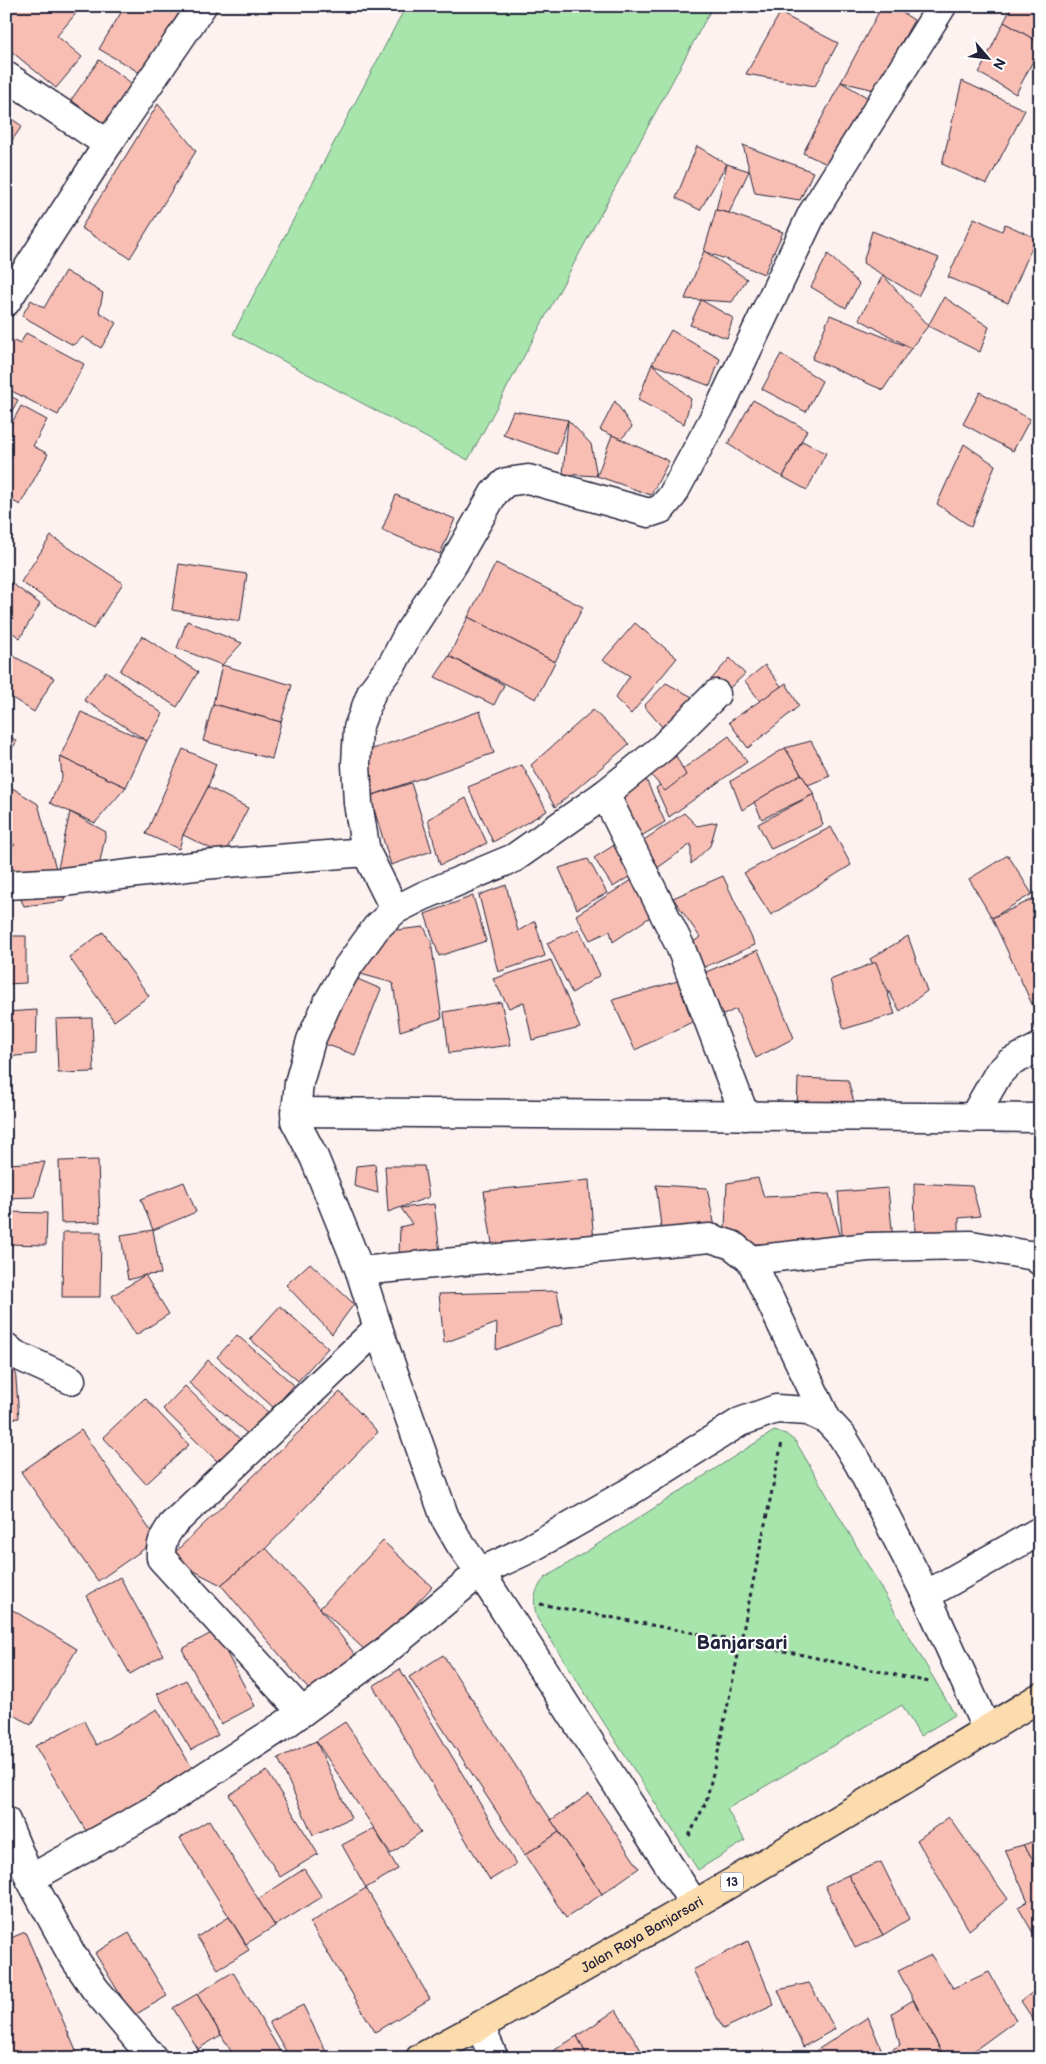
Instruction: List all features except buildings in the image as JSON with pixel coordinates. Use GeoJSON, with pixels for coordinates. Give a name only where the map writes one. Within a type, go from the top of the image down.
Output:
{"type":"FeatureCollection","features":[{"type":"Feature","properties":{"kind":"highway","name":"Jalan Raya Banjarsari"},"geometry":{"type":"LineString","coordinates":[[420,2058],[480,2026],[694,1904],[1040,1697]]}},
{"type":"Feature","properties":{"kind":"street"},"geometry":{"type":"LineString","coordinates":[[6,302],[108,144],[202,6]]}},
{"type":"Feature","properties":{"kind":"street"},"geometry":{"type":"LineString","coordinates":[[395,910],[366,852],[358,804],[356,764],[358,728],[372,692],[393,663],[409,632],[452,566],[494,493],[506,482],[528,479],[650,513],[661,509],[672,496],[721,406],[812,214],[942,6]]}},
{"type":"Feature","properties":{"kind":"street"},"geometry":{"type":"LineString","coordinates":[[6,76],[108,144]]}},
{"type":"Feature","properties":{"kind":"street"},"geometry":{"type":"LineString","coordinates":[[694,1904],[445,1518],[378,1328],[360,1271],[314,1156],[295,1121],[295,1112],[299,1083],[311,1040],[327,1004],[347,968],[376,928],[395,910],[423,896],[514,858],[605,794],[662,748],[716,694]]}},
{"type":"Feature","properties":{"kind":"street"},"geometry":{"type":"LineString","coordinates":[[605,794],[680,946],[745,1116]]}},
{"type":"Feature","properties":{"kind":"street"},"geometry":{"type":"LineString","coordinates":[[6,885],[63,882],[203,865],[366,852]]}},
{"type":"Feature","properties":{"kind":"street"},"geometry":{"type":"LineString","coordinates":[[973,1118],[998,1074],[1009,1063],[1040,1047]]}},
{"type":"Feature","properties":{"kind":"street"},"geometry":{"type":"LineString","coordinates":[[295,1112],[1040,1118]]}},
{"type":"Feature","properties":{"kind":"street"},"geometry":{"type":"LineString","coordinates":[[360,1271],[710,1238],[732,1245],[751,1260],[827,1420],[842,1436],[859,1464],[926,1595],[987,1730]]}},
{"type":"Feature","properties":{"kind":"street"},"geometry":{"type":"LineString","coordinates":[[751,1260],[868,1247],[971,1244],[1034,1256],[1040,1261]]}},
{"type":"Feature","properties":{"kind":"street"},"geometry":{"type":"LineString","coordinates":[[302,1712],[161,1558],[160,1549],[164,1537],[172,1526],[378,1328]]}},
{"type":"Feature","properties":{"kind":"street"},"geometry":{"type":"LineString","coordinates":[[6,1347],[14,1354],[70,1380]]}},
{"type":"Feature","properties":{"kind":"street"},"geometry":{"type":"LineString","coordinates":[[30,1879],[155,1809],[302,1712],[384,1652],[480,1572],[529,1549],[626,1494],[740,1422],[776,1409],[808,1411],[827,1420]]}},
{"type":"Feature","properties":{"kind":"street"},"geometry":{"type":"LineString","coordinates":[[926,1595],[1040,1531]]}},
{"type":"Feature","properties":{"kind":"street"},"geometry":{"type":"LineString","coordinates":[[6,1821],[30,1879],[72,1955],[91,1982],[153,2058]]}},
{"type":"Feature","properties":{"kind":"street"},"geometry":{"type":"LineString","coordinates":[[480,2026],[494,2058]]}},
{"type":"Feature","properties":{"kind":"path"},"geometry":{"type":"LineString","coordinates":[[670,1866],[692,1833],[706,1802],[742,1642],[789,1410]]}},
{"type":"Feature","properties":{"kind":"path"},"geometry":{"type":"LineString","coordinates":[[496,1596],[742,1642],[969,1690]]}},
{"type":"Feature","properties":{"kind":"green space"},"geometry":{"type":"Polygon","coordinates":[[[406,6],[713,6],[468,460],[233,334],[406,6]]]}},
{"type":"Feature","properties":{"kind":"green space"},"geometry":{"type":"Polygon","coordinates":[[[774,1431],[786,1434],[796,1442],[955,1715],[920,1736],[902,1705],[727,1809],[745,1841],[698,1870],[537,1618],[535,1596],[538,1587],[545,1578],[774,1431]]]}},
{"type":"Feature","properties":{"kind":"district","name":"Banjarsari"},"geometry":{"type":"Point","coordinates":[742,1642]}}]}
